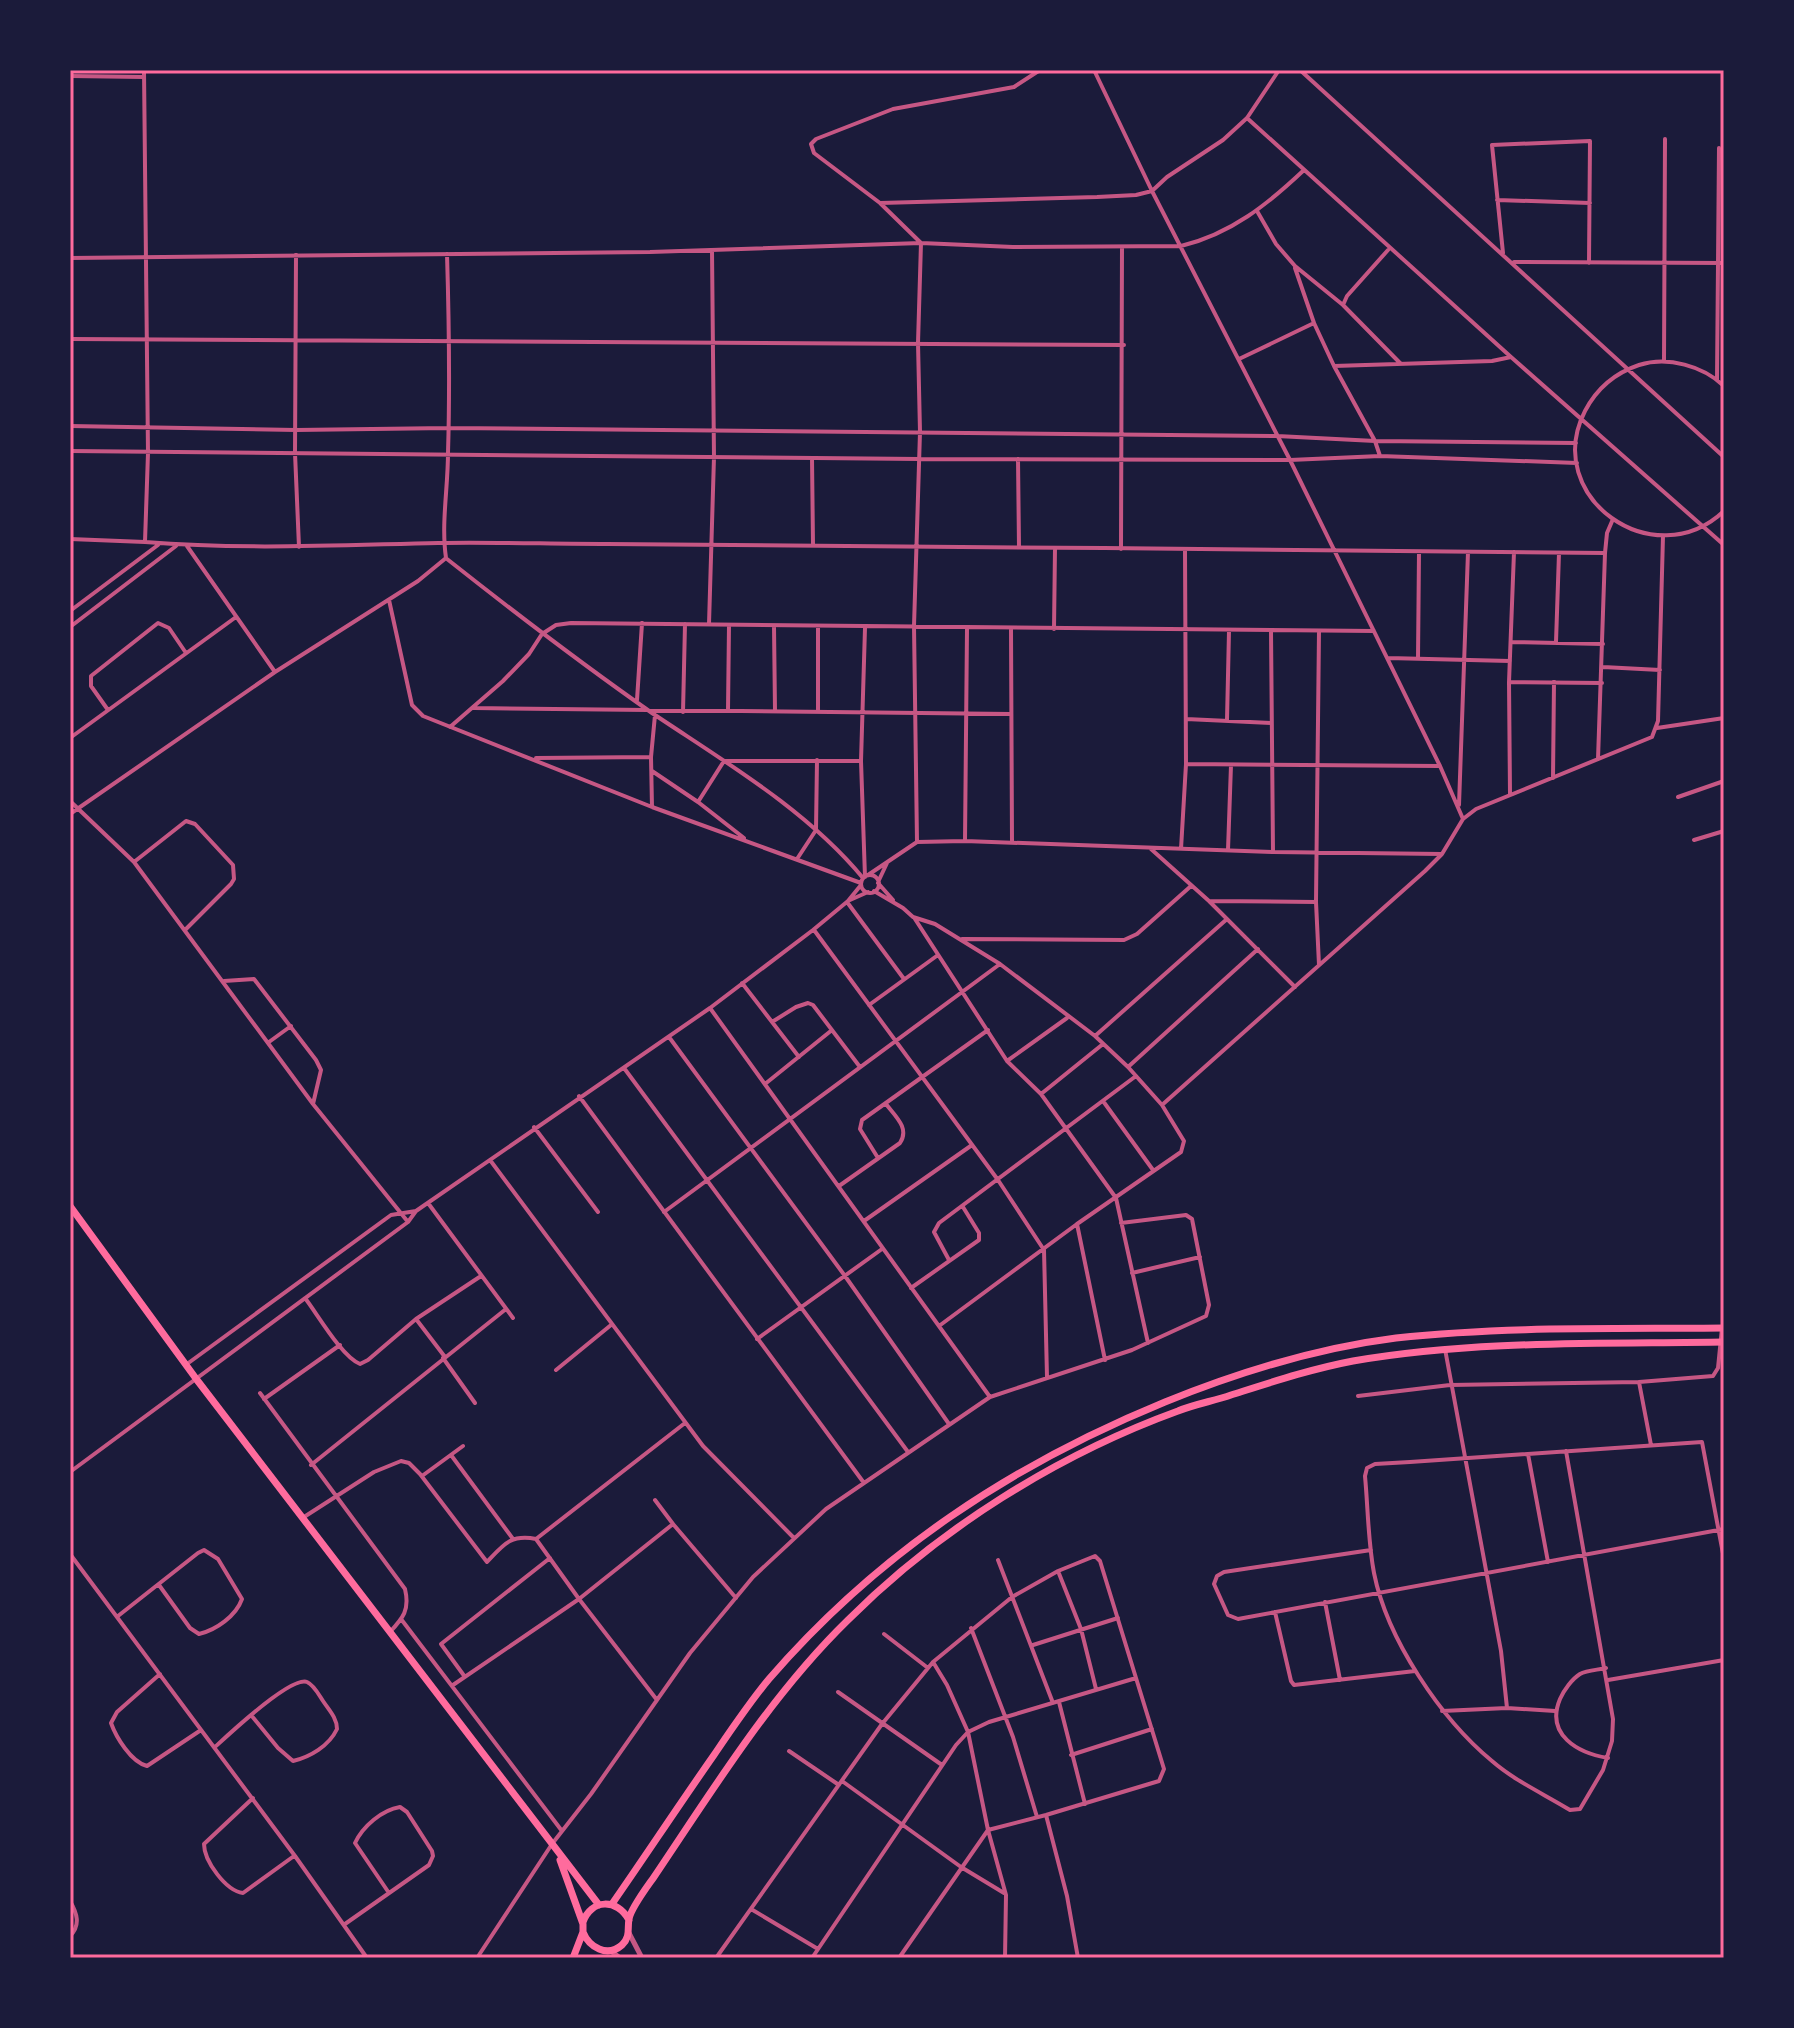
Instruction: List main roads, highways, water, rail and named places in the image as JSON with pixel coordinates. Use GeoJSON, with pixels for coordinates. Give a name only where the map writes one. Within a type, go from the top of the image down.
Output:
{"type":"FeatureCollection","features":[{"type":"Feature","properties":{"kind":"highway"},"geometry":{"type":"LineString","coordinates":[[70,1206],[197,1380],[599,1905]]}},
{"type":"Feature","properties":{"kind":"highway"},"geometry":{"type":"LineString","coordinates":[[612,1904],[748,1706],[825,1619],[919,1537],[962,1507],[1068,1445],[1123,1419],[1229,1377],[1352,1345],[1445,1334],[1723,1328]]}},
{"type":"Feature","properties":{"kind":"highway"},"geometry":{"type":"LineString","coordinates":[[629,1920],[652,1880],[737,1755],[798,1672],[851,1616],[899,1573],[997,1502],[1094,1447],[1179,1410],[1295,1373],[1355,1361],[1445,1349],[1522,1345],[1723,1342]]}},
{"type":"Feature","properties":{"kind":"highway"},"geometry":{"type":"LineString","coordinates":[[558,1854],[588,1942],[606,1950]]}},
{"type":"Feature","properties":{"kind":"highway"},"geometry":{"type":"LineString","coordinates":[[573,1958],[588,1912],[599,1905],[612,1904],[625,1913],[629,1920],[629,1933],[622,1944],[606,1950],[597,1958]]}}]}
